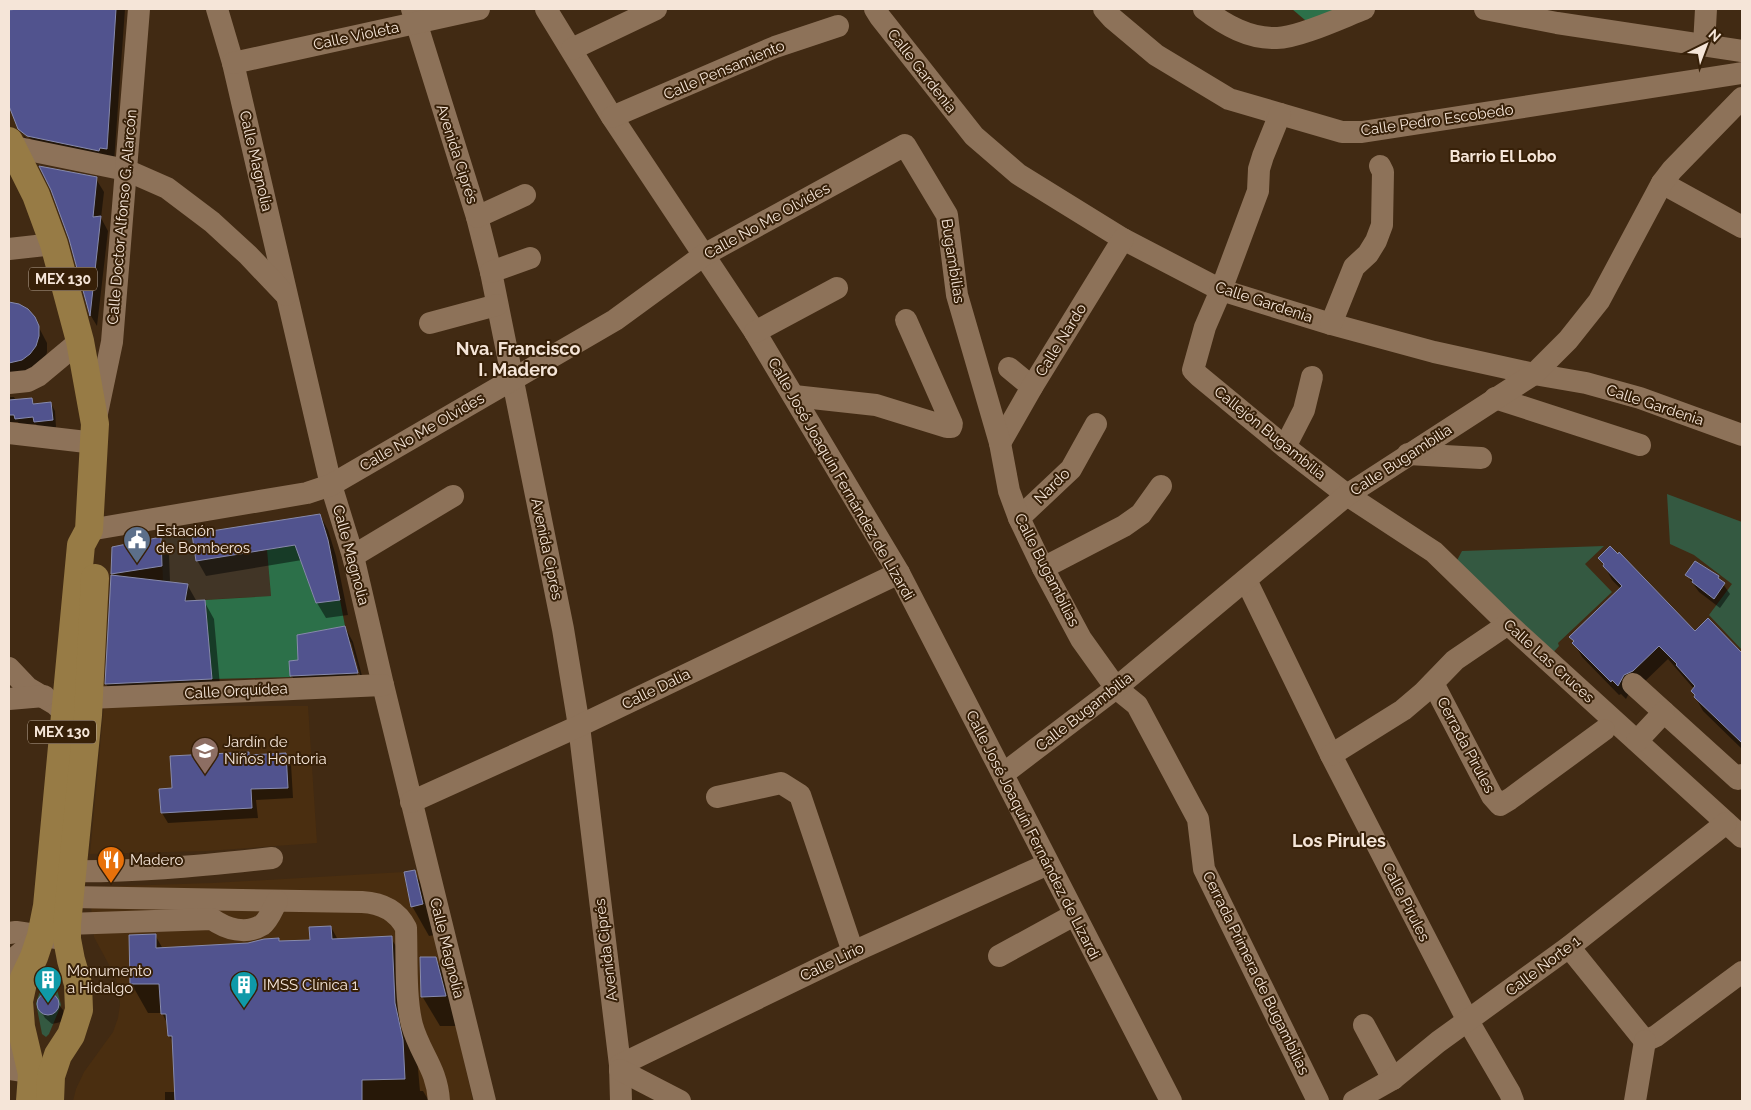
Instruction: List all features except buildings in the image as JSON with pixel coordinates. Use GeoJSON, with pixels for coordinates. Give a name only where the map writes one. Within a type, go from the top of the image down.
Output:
{"type":"FeatureCollection","features":[{"type":"Feature","properties":{"kind":"main road","name":"MEX 130"},"geometry":{"type":"LineString","coordinates":[[10,144],[36,194],[54,244],[80,341],[95,433],[89,530],[81,545],[82,685],[85,737],[65,880],[47,906],[71,960],[78,984],[79,1010],[70,1035],[58,1055],[35,1080]]}},
{"type":"Feature","properties":{"kind":"main road","name":"MEX 130"},"geometry":{"type":"LineString","coordinates":[[65,880],[54,704],[82,685]]}},
{"type":"Feature","properties":{"kind":"main road","name":"MEX 130"},"geometry":{"type":"LineString","coordinates":[[30,1101],[35,1080],[21,1027],[19,1001],[24,978],[34,957],[58,933]]}},
{"type":"Feature","properties":{"kind":"street","name":"Calle Doctor Alfonso G. Alarcón"},"geometry":{"type":"LineString","coordinates":[[95,433],[112,342],[139,9]]}},
{"type":"Feature","properties":{"kind":"street","name":"Calle Magnolia"},"geometry":{"type":"LineString","coordinates":[[217,9],[233,63],[331,485],[353,556],[411,802],[485,1101]]}},
{"type":"Feature","properties":{"kind":"street","name":"Calle Violeta"},"geometry":{"type":"LineString","coordinates":[[233,63],[414,16],[479,9]]}},
{"type":"Feature","properties":{"kind":"street","name":"Calle José Joaquín Fernández de Lizardi"},"geometry":{"type":"LineString","coordinates":[[546,9],[612,117],[755,332],[899,573],[1171,1101]]}},
{"type":"Feature","properties":{"kind":"street"},"geometry":{"type":"LineString","coordinates":[[572,49],[656,9]]}},
{"type":"Feature","properties":{"kind":"street","name":"Calle Gardenia"},"geometry":{"type":"LineString","coordinates":[[875,9],[974,136],[1018,174],[1123,239],[1221,290],[1332,324],[1434,352],[1534,374],[1586,383],[1640,398],[1742,435]]}},
{"type":"Feature","properties":{"kind":"street","name":"Calle Pedro Escobedo"},"geometry":{"type":"LineString","coordinates":[[1104,9],[1156,55],[1230,99],[1342,132],[1362,132],[1742,73]]}},
{"type":"Feature","properties":{"kind":"street"},"geometry":{"type":"LineString","coordinates":[[1204,9],[1222,23],[1249,35],[1278,38],[1301,32],[1364,9]]}},
{"type":"Feature","properties":{"kind":"street"},"geometry":{"type":"LineString","coordinates":[[1485,9],[1557,23],[1742,51]]}},
{"type":"Feature","properties":{"kind":"street"},"geometry":{"type":"LineString","coordinates":[[1704,45],[1706,9]]}},
{"type":"Feature","properties":{"kind":"street","name":"Avenida Ciprés"},"geometry":{"type":"LineString","coordinates":[[414,16],[477,218],[491,272],[563,629],[578,726],[620,1068],[621,1101]]}},
{"type":"Feature","properties":{"kind":"street","name":"Calle Pensamiento"},"geometry":{"type":"LineString","coordinates":[[612,117],[775,47],[838,26]]}},
{"type":"Feature","properties":{"kind":"street","name":"Calle Bugambilia"},"geometry":{"type":"LineString","coordinates":[[1002,774],[1116,688],[1347,495],[1534,374],[1568,340],[1599,301],[1662,183],[1672,170],[1742,98]]}},
{"type":"Feature","properties":{"kind":"street"},"geometry":{"type":"LineString","coordinates":[[1221,290],[1258,191],[1259,168],[1262,156],[1280,114]]}},
{"type":"Feature","properties":{"kind":"street"},"geometry":{"type":"LineString","coordinates":[[10,144],[126,170],[167,188],[212,222],[248,255],[286,295]]}},
{"type":"Feature","properties":{"kind":"street","name":"Calle No Me Olvides"},"geometry":{"type":"LineString","coordinates":[[89,530],[307,493],[331,485],[615,320],[704,255],[905,145]]}},
{"type":"Feature","properties":{"kind":"street","name":"Bugambilias"},"geometry":{"type":"LineString","coordinates":[[905,145],[947,215],[957,295],[1000,442]]}},
{"type":"Feature","properties":{"kind":"street"},"geometry":{"type":"LineString","coordinates":[[1332,324],[1354,267],[1368,254],[1376,241],[1382,225],[1383,172],[1380,166]]}},
{"type":"Feature","properties":{"kind":"street"},"geometry":{"type":"LineString","coordinates":[[1662,183],[1742,227]]}},
{"type":"Feature","properties":{"kind":"street"},"geometry":{"type":"LineString","coordinates":[[477,218],[526,195]]}},
{"type":"Feature","properties":{"kind":"street","name":"Calle Nardo"},"geometry":{"type":"LineString","coordinates":[[1000,442],[1123,239]]}},
{"type":"Feature","properties":{"kind":"street"},"geometry":{"type":"LineString","coordinates":[[9,249],[54,244]]}},
{"type":"Feature","properties":{"kind":"street"},"geometry":{"type":"LineString","coordinates":[[491,272],[530,258]]}},
{"type":"Feature","properties":{"kind":"street"},"geometry":{"type":"LineString","coordinates":[[755,332],[837,288]]}},
{"type":"Feature","properties":{"kind":"street","name":"Callejón Bugambilia"},"geometry":{"type":"LineString","coordinates":[[1221,290],[1205,327],[1194,370],[1285,447],[1347,495]]}},
{"type":"Feature","properties":{"kind":"street"},"geometry":{"type":"LineString","coordinates":[[430,323],[497,305]]}},
{"type":"Feature","properties":{"kind":"street"},"geometry":{"type":"LineString","coordinates":[[794,396],[876,405],[951,427],[952,424],[906,320]]}},
{"type":"Feature","properties":{"kind":"street"},"geometry":{"type":"LineString","coordinates":[[9,383],[28,381],[38,376],[80,341]]}},
{"type":"Feature","properties":{"kind":"street"},"geometry":{"type":"LineString","coordinates":[[1009,368],[1032,387]]}},
{"type":"Feature","properties":{"kind":"street"},"geometry":{"type":"LineString","coordinates":[[1285,447],[1304,410],[1312,377]]}},
{"type":"Feature","properties":{"kind":"street"},"geometry":{"type":"LineString","coordinates":[[1495,398],[1640,445]]}},
{"type":"Feature","properties":{"kind":"street","name":"Nardo"},"geometry":{"type":"LineString","coordinates":[[1019,518],[1071,469],[1096,424]]}},
{"type":"Feature","properties":{"kind":"street"},"geometry":{"type":"LineString","coordinates":[[9,434],[95,433]]}},
{"type":"Feature","properties":{"kind":"street","name":"Calle Bugambilias"},"geometry":{"type":"LineString","coordinates":[[1000,442],[1009,491],[1019,518],[1081,639],[1116,688]]}},
{"type":"Feature","properties":{"kind":"street"},"geometry":{"type":"LineString","coordinates":[[1408,454],[1481,458]]}},
{"type":"Feature","properties":{"kind":"street"},"geometry":{"type":"LineString","coordinates":[[1043,568],[1124,526],[1140,514],[1161,486]]}},
{"type":"Feature","properties":{"kind":"street","name":"Calle Las Cruces"},"geometry":{"type":"LineString","coordinates":[[1347,495],[1434,552],[1508,624],[1734,830]]}},
{"type":"Feature","properties":{"kind":"street"},"geometry":{"type":"LineString","coordinates":[[353,556],[453,496]]}},
{"type":"Feature","properties":{"kind":"street","name":"Calle Dalia"},"geometry":{"type":"LineString","coordinates":[[411,802],[578,726],[899,573]]}},
{"type":"Feature","properties":{"kind":"street","name":"Calle Pirules"},"geometry":{"type":"LineString","coordinates":[[1246,580],[1331,755],[1468,1021]]}},
{"type":"Feature","properties":{"kind":"street"},"geometry":{"type":"LineString","coordinates":[[1331,755],[1403,710],[1455,660],[1508,624]]}},
{"type":"Feature","properties":{"kind":"street"},"geometry":{"type":"LineString","coordinates":[[9,668],[28,688],[54,704],[79,728],[85,737]]}},
{"type":"Feature","properties":{"kind":"street","name":"Cerrada Pirules"},"geometry":{"type":"LineString","coordinates":[[1432,683],[1492,796],[1500,805],[1604,730]]}},
{"type":"Feature","properties":{"kind":"street","name":"Calle Orquídea"},"geometry":{"type":"LineString","coordinates":[[82,685],[383,684]]}},
{"type":"Feature","properties":{"kind":"street"},"geometry":{"type":"LineString","coordinates":[[1633,684],[1738,779],[1742,775]]}},
{"type":"Feature","properties":{"kind":"street","name":"Cerrada Primera de Bugambilias"},"geometry":{"type":"LineString","coordinates":[[1116,688],[1137,705],[1198,819],[1204,870],[1318,1101]]}},
{"type":"Feature","properties":{"kind":"street"},"geometry":{"type":"LineString","coordinates":[[9,699],[54,704]]}},
{"type":"Feature","properties":{"kind":"street"},"geometry":{"type":"LineString","coordinates":[[1637,742],[1664,712]]}},
{"type":"Feature","properties":{"kind":"street"},"geometry":{"type":"LineString","coordinates":[[717,797],[781,783],[800,796],[853,952]]}},
{"type":"Feature","properties":{"kind":"street","name":"Calle Norte 1"},"geometry":{"type":"LineString","coordinates":[[1354,1101],[1393,1079],[1438,1042],[1734,830]]}},
{"type":"Feature","properties":{"kind":"street"},"geometry":{"type":"LineString","coordinates":[[65,880],[159,868],[272,858]]}},
{"type":"Feature","properties":{"kind":"street","name":"Calle Lirio"},"geometry":{"type":"LineString","coordinates":[[620,1068],[853,952],[1048,864]]}},
{"type":"Feature","properties":{"kind":"street"},"geometry":{"type":"LineString","coordinates":[[65,880],[211,910],[221,925],[232,929],[245,930],[262,924],[270,915],[277,901]]}},
{"type":"Feature","properties":{"kind":"street"},"geometry":{"type":"LineString","coordinates":[[9,932],[58,933],[277,901],[374,903],[387,908],[401,918],[406,928],[410,1013],[413,1027],[434,1073],[438,1086],[439,1101]]}},
{"type":"Feature","properties":{"kind":"street"},"geometry":{"type":"LineString","coordinates":[[999,956],[1074,915]]}},
{"type":"Feature","properties":{"kind":"street"},"geometry":{"type":"LineString","coordinates":[[9,968],[16,957],[58,933]]}},
{"type":"Feature","properties":{"kind":"street"},"geometry":{"type":"LineString","coordinates":[[1569,947],[1645,1041],[1636,1101]]}},
{"type":"Feature","properties":{"kind":"street"},"geometry":{"type":"LineString","coordinates":[[1645,1041],[1656,1036],[1742,972]]}},
{"type":"Feature","properties":{"kind":"street"},"geometry":{"type":"LineString","coordinates":[[1468,1021],[1513,1101]]}},
{"type":"Feature","properties":{"kind":"street"},"geometry":{"type":"LineString","coordinates":[[1364,1025],[1393,1079]]}},
{"type":"Feature","properties":{"kind":"street"},"geometry":{"type":"LineString","coordinates":[[9,1042],[35,1080]]}},
{"type":"Feature","properties":{"kind":"street"},"geometry":{"type":"LineString","coordinates":[[620,1068],[680,1101]]}},
{"type":"Feature","properties":{"kind":"shaded area"},"geometry":{"type":"Polygon","coordinates":[[[192,534],[196,561],[267,550],[271,596],[185,601],[188,584],[163,581],[161,537],[192,534]]]}},
{"type":"Feature","properties":{"kind":"shaded area","name":"Jardín de Niños Hontoria"},"geometry":{"type":"Polygon","coordinates":[[[104,706],[308,706],[317,843],[207,851],[90,854],[104,706]]]}},
{"type":"Feature","properties":{"kind":"shaded area"},"geometry":{"type":"Polygon","coordinates":[[[418,870],[425,904],[441,957],[473,1101],[73,1101],[84,1072],[113,1032],[120,1005],[119,988],[114,974],[94,937],[89,887],[213,883],[418,870]]]}},
{"type":"Feature","properties":{"kind":"green space"},"geometry":{"type":"Polygon","coordinates":[[[1292,9],[1371,9],[1318,31],[1292,9]]]}},
{"type":"Feature","properties":{"kind":"green space"},"geometry":{"type":"Polygon","coordinates":[[[1667,494],[1742,522],[1742,650],[1709,615],[1732,584],[1694,555],[1670,544],[1667,494]]]}},
{"type":"Feature","properties":{"kind":"green space"},"geometry":{"type":"Polygon","coordinates":[[[295,545],[316,603],[340,600],[345,626],[298,635],[298,660],[289,662],[291,677],[212,679],[205,600],[271,596],[267,550],[295,545]]]}},
{"type":"Feature","properties":{"kind":"green space"},"geometry":{"type":"Polygon","coordinates":[[[1604,546],[1585,564],[1612,592],[1558,643],[1559,646],[1550,656],[1454,566],[1462,551],[1604,546]]]}},
{"type":"Feature","properties":{"kind":"green space"},"geometry":{"type":"Polygon","coordinates":[[[50,972],[53,974],[61,1005],[46,1037],[42,1034],[36,1003],[46,974],[50,972]]]}},
{"type":"Feature","properties":{"kind":"place","name":"Estación de Bomberos"},"geometry":{"type":"Point","coordinates":[137,564]}},
{"type":"Feature","properties":{"kind":"place","name":"Jardín de Niños Hontoria"},"geometry":{"type":"Point","coordinates":[205,775]}},
{"type":"Feature","properties":{"kind":"place","name":"Madero"},"geometry":{"type":"Point","coordinates":[111,884]}},
{"type":"Feature","properties":{"kind":"place","name":"Monumento a Hidalgo"},"geometry":{"type":"Point","coordinates":[48,1004]}},
{"type":"Feature","properties":{"kind":"place","name":"IMSS Clínica 1"},"geometry":{"type":"Point","coordinates":[244,1009]}},
{"type":"Feature","properties":{"kind":"district","name":"Barrio El Lobo"},"geometry":{"type":"Point","coordinates":[1503,156]}},
{"type":"Feature","properties":{"kind":"district","name":"Nva. Francisco I. Madero"},"geometry":{"type":"Point","coordinates":[518,358]}},
{"type":"Feature","properties":{"kind":"district","name":"Los Pirules"},"geometry":{"type":"Point","coordinates":[1339,840]}}]}
